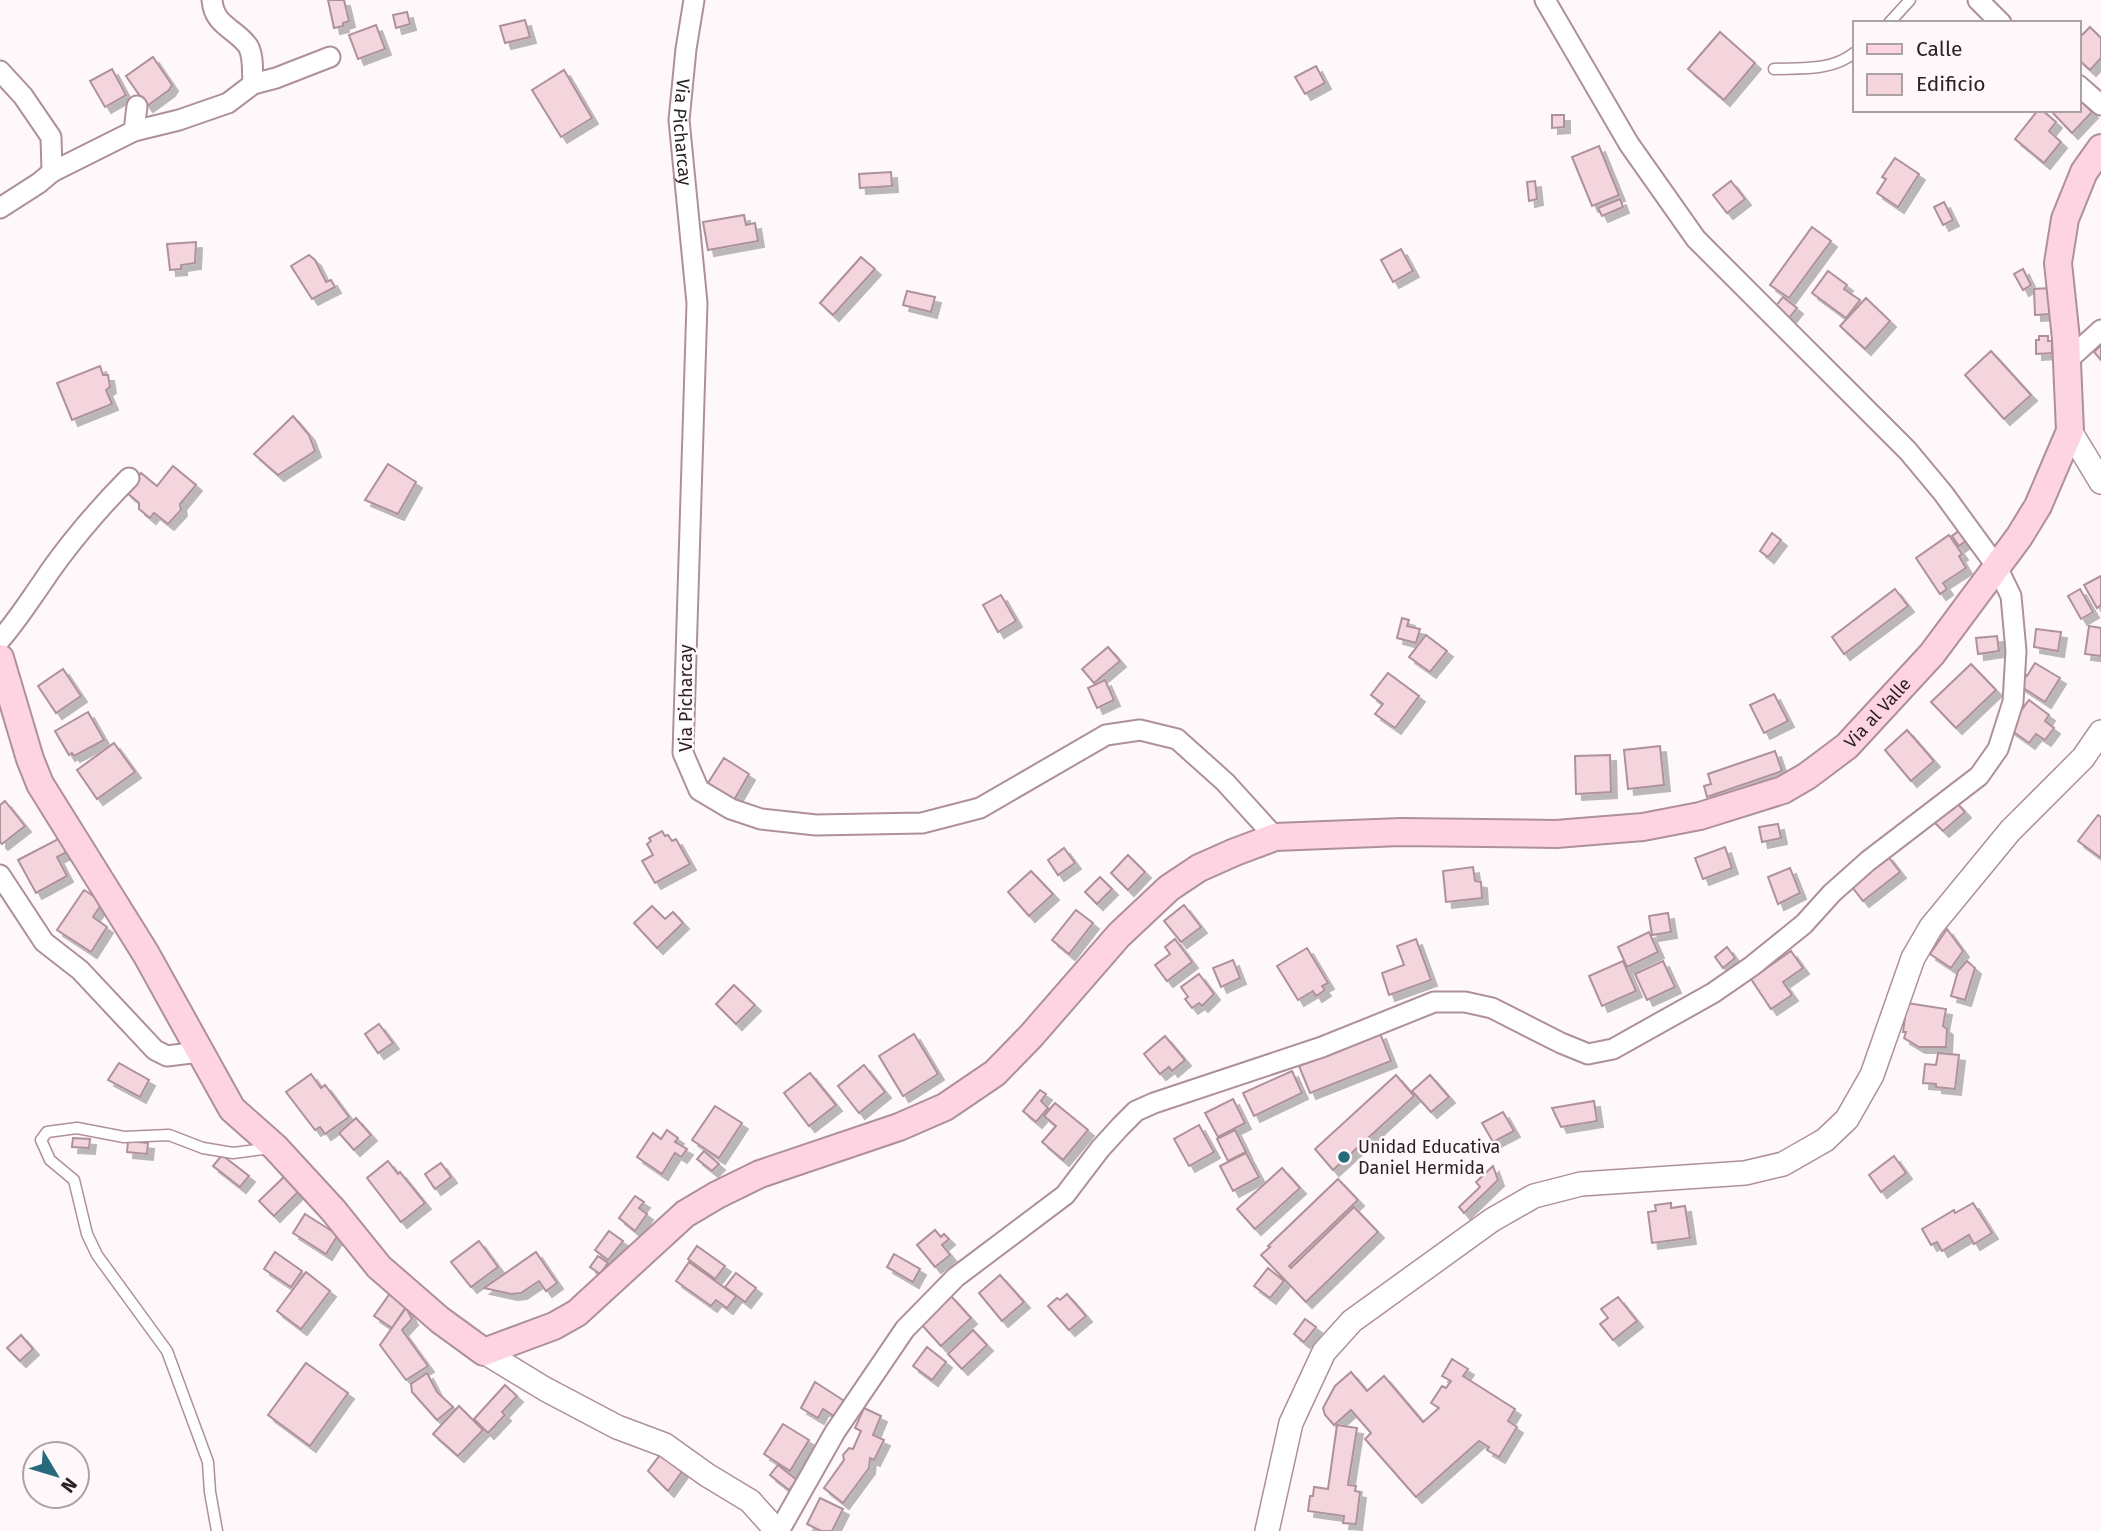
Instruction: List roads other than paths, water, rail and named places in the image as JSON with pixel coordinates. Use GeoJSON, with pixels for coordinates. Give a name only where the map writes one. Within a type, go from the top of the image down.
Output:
{"type":"FeatureCollection","features":[{"type":"Feature","properties":{"kind":"main road","name":"Via al Valle"},"geometry":{"type":"LineString","coordinates":[[484,1352],[545,1330],[577,1313],[685,1214],[717,1195],[760,1174],[899,1127],[945,1107],[995,1073],[1119,935],[1169,888],[1199,868],[1275,837],[1401,832],[1556,834],[1643,827],[1700,817],[1783,790],[1807,776],[1847,746],[1933,654],[2019,537],[2038,506],[2070,432],[2058,262],[2065,219],[2084,172],[2101,148]]}},
{"type":"Feature","properties":{"kind":"main road"},"geometry":{"type":"LineString","coordinates":[[0,659],[40,784],[146,954],[232,1109],[275,1147],[333,1210],[379,1267],[440,1320],[484,1352]]}},
{"type":"Feature","properties":{"kind":"street"},"geometry":{"type":"LineString","coordinates":[[212,0],[218,20],[248,47],[252,59],[253,84]]}},
{"type":"Feature","properties":{"kind":"street","name":"Via Picharcay"},"geometry":{"type":"LineString","coordinates":[[694,0],[679,120],[697,303],[683,753],[699,790],[731,809],[761,819],[816,825],[922,823],[981,808],[1106,734],[1140,730],[1177,739],[1225,782],[1275,837]]}},
{"type":"Feature","properties":{"kind":"street"},"geometry":{"type":"LineString","coordinates":[[484,1352],[545,1389],[617,1427],[665,1445],[750,1501],[778,1531],[835,1432],[905,1329],[956,1277],[1065,1195],[1100,1149],[1136,1111],[1322,1047],[1434,1002],[1465,1002],[1492,1008],[1588,1054],[1613,1049],[1713,993],[1752,966],[1804,924],[1832,893],[1868,861],[1979,776],[1998,749],[2012,702],[2016,651],[2011,596],[1997,567],[1943,493],[1908,451],[1696,239],[1629,144],[1545,0]]}},
{"type":"Feature","properties":{"kind":"street"},"geometry":{"type":"LineString","coordinates":[[1978,0],[1999,21]]}},
{"type":"Feature","properties":{"kind":"street"},"geometry":{"type":"LineString","coordinates":[[0,208],[40,183],[52,172],[134,131],[179,120],[228,103],[253,84],[288,74],[330,57]]}},
{"type":"Feature","properties":{"kind":"street"},"geometry":{"type":"LineString","coordinates":[[0,71],[23,96],[51,137],[52,172]]}},
{"type":"Feature","properties":{"kind":"street"},"geometry":{"type":"LineString","coordinates":[[2080,87],[2101,105]]}},
{"type":"Feature","properties":{"kind":"street"},"geometry":{"type":"LineString","coordinates":[[0,94],[23,96]]}},
{"type":"Feature","properties":{"kind":"street"},"geometry":{"type":"LineString","coordinates":[[134,131],[137,106]]}},
{"type":"Feature","properties":{"kind":"street"},"geometry":{"type":"LineString","coordinates":[[2067,361],[2101,330]]}},
{"type":"Feature","properties":{"kind":"street"},"geometry":{"type":"LineString","coordinates":[[2070,432],[2101,482]]}},
{"type":"Feature","properties":{"kind":"street"},"geometry":{"type":"LineString","coordinates":[[0,640],[57,563],[111,496],[129,478]]}},
{"type":"Feature","properties":{"kind":"street"},"geometry":{"type":"LineString","coordinates":[[1267,1531],[1292,1423],[1324,1352],[1352,1321],[1492,1220],[1535,1196],[1581,1184],[1745,1173],[1783,1164],[1825,1140],[1847,1119],[1872,1075],[1913,958],[1931,927],[2010,831],[2083,758],[2101,732]]}},
{"type":"Feature","properties":{"kind":"street"},"geometry":{"type":"LineString","coordinates":[[0,876],[44,942],[80,970],[155,1050],[167,1056],[199,1052]]}},
{"type":"Feature","properties":{"kind":"lane"},"geometry":{"type":"LineString","coordinates":[[1891,21],[1910,0]]}},
{"type":"Feature","properties":{"kind":"lane"},"geometry":{"type":"LineString","coordinates":[[1774,69],[1829,66],[1853,54]]}},
{"type":"Feature","properties":{"kind":"lane"},"geometry":{"type":"LineString","coordinates":[[217,1531],[208,1462],[167,1351],[97,1255],[87,1234],[74,1180],[50,1160],[41,1140],[47,1132],[77,1128],[124,1138],[169,1135],[203,1148],[233,1153],[275,1147]]}},
{"type":"Feature","properties":{"kind":"place","name":"Unidad Educativa Daniel Hermida"},"geometry":{"type":"Point","coordinates":[1344,1157]}}]}
